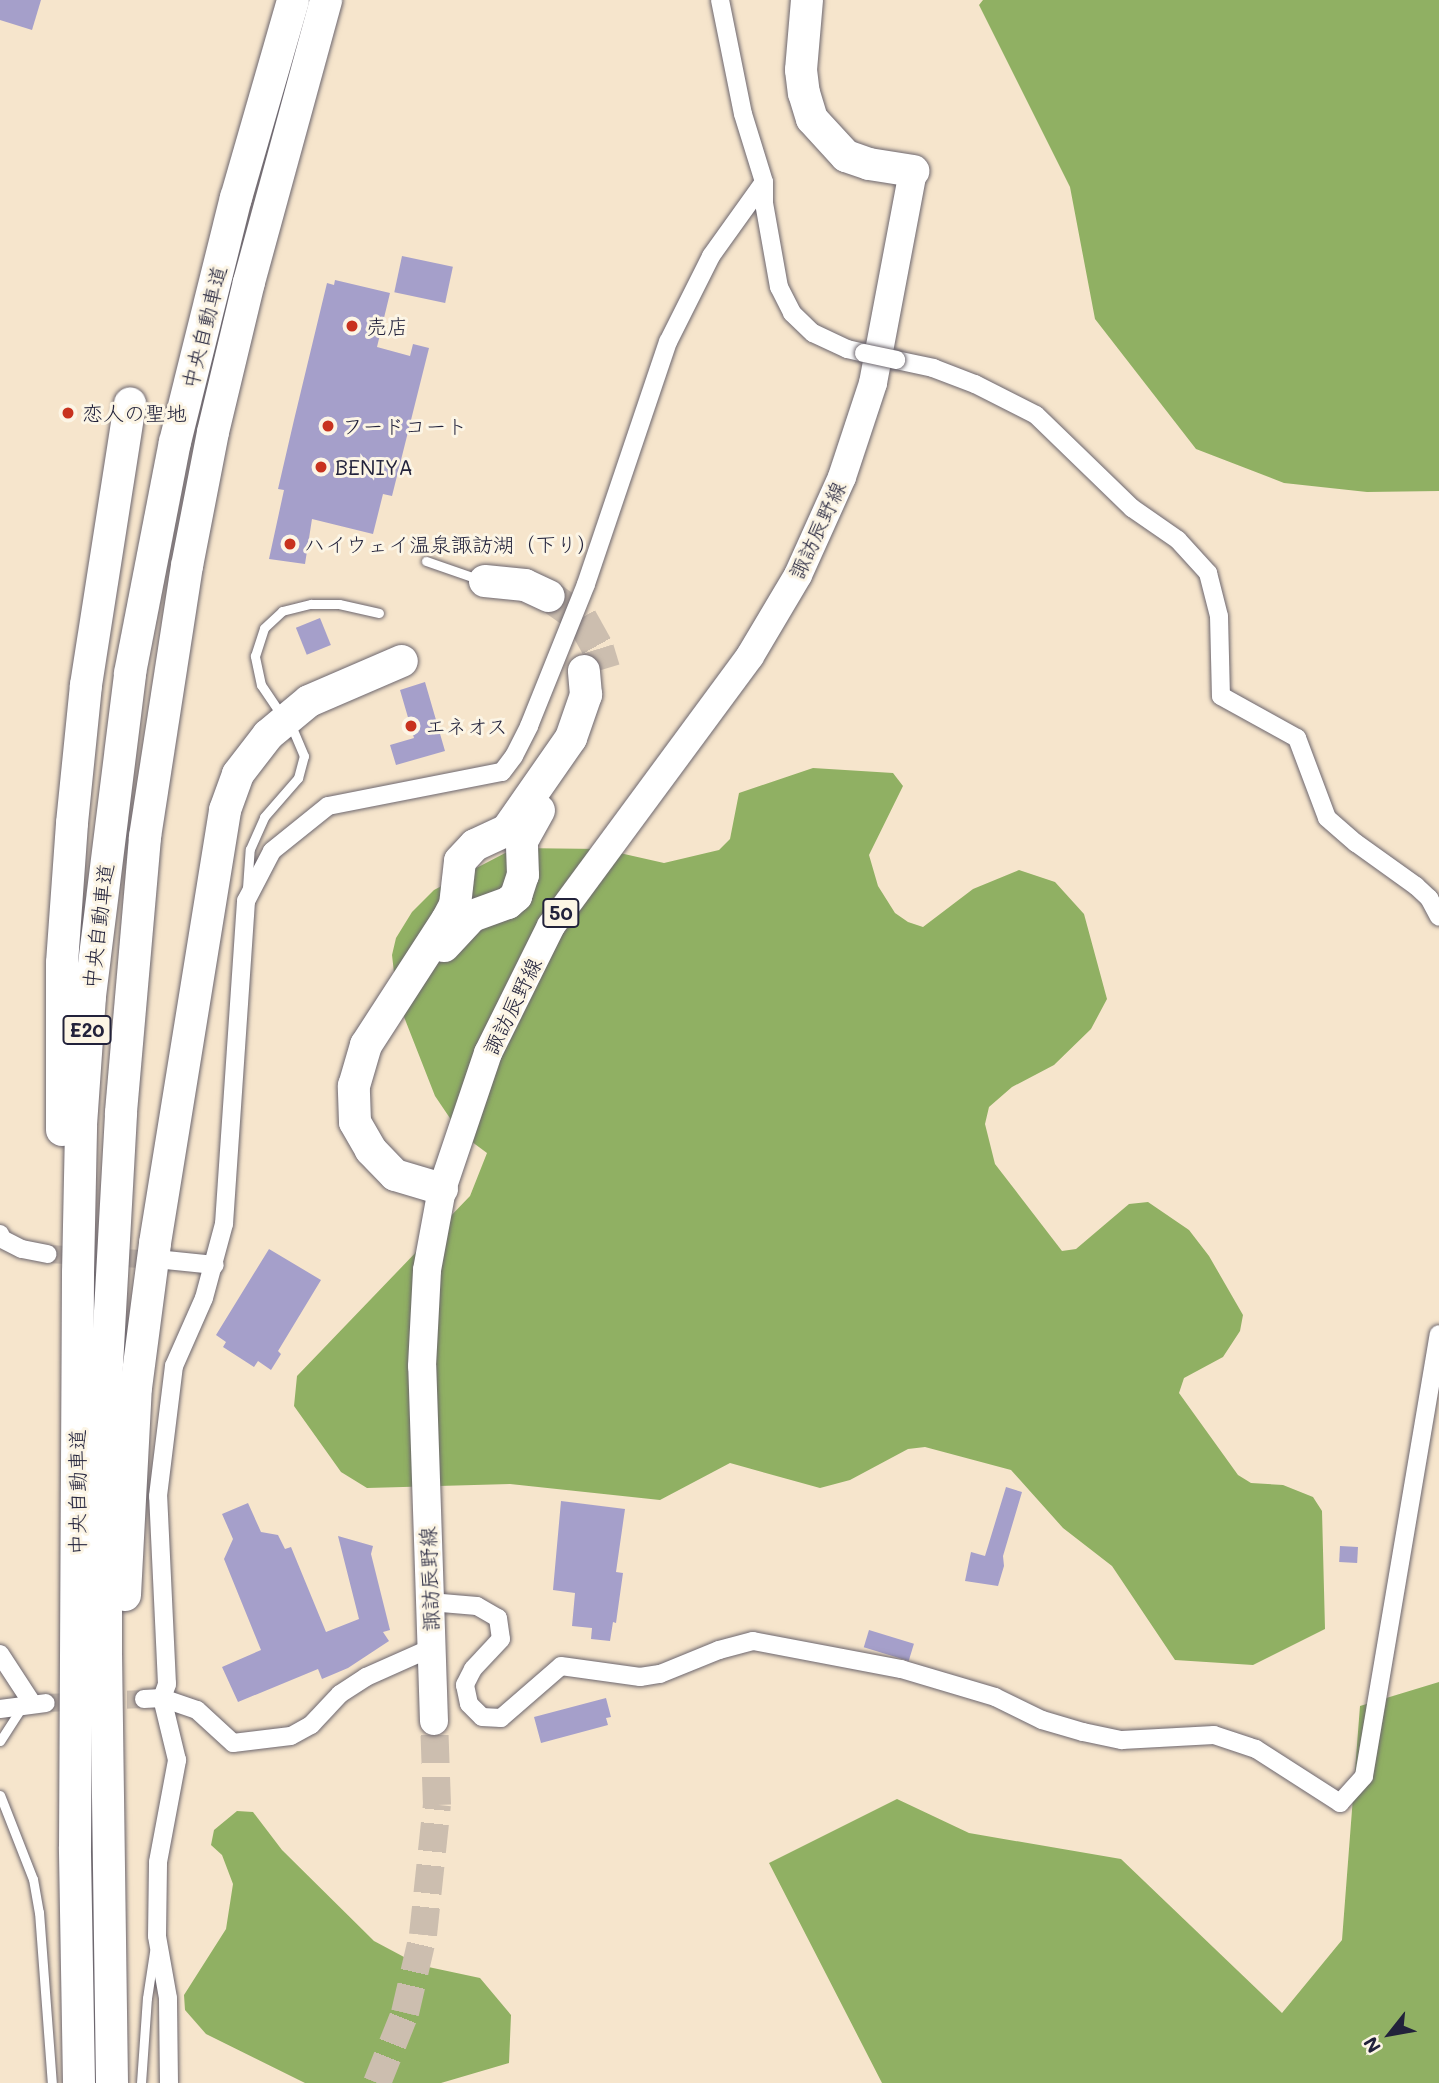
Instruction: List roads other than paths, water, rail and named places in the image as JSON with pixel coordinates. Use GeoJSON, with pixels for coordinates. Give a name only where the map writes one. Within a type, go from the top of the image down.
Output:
{"type":"FeatureCollection","features":[{"type":"Feature","properties":{"kind":"highway","name":"中央自動車道"},"geometry":{"type":"LineString","coordinates":[[79,2083],[75,1847],[78,1273],[81,1125],[90,996],[130,673],[175,442],[240,186],[293,0]]}},
{"type":"Feature","properties":{"kind":"highway","name":"中央自動車道"},"geometry":{"type":"LineString","coordinates":[[112,2083],[106,1640],[106,1383],[121,1112],[145,837],[187,566],[214,432],[249,282],[326,0]]}},
{"type":"Feature","properties":{"kind":"highway"},"geometry":{"type":"LineString","coordinates":[[807,0],[802,70],[804,93],[812,119],[846,156],[869,164],[913,171]]}},
{"type":"Feature","properties":{"kind":"highway"},"geometry":{"type":"LineString","coordinates":[[78,1273],[64,1236],[62,963],[86,685],[130,403]]}},
{"type":"Feature","properties":{"kind":"highway"},"geometry":{"type":"LineString","coordinates":[[485,581],[545,604]]}},
{"type":"Feature","properties":{"kind":"highway"},"geometry":{"type":"LineString","coordinates":[[111,1945],[127,1927],[123,1633],[136,1388],[155,1243],[225,810],[238,774],[268,735],[309,701],[402,661]]}},
{"type":"Feature","properties":{"kind":"highway"},"geometry":{"type":"LineString","coordinates":[[442,1189],[395,1175],[371,1150],[355,1122],[354,1086],[366,1045],[455,905],[473,899],[508,903],[516,896],[522,886],[522,841],[528,826],[597,723],[605,688],[594,670],[571,738],[517,818],[507,830],[466,852],[460,861],[473,899]]}},
{"type":"Feature","properties":{"kind":"main road","name":"諏訪辰野線"},"geometry":{"type":"LineString","coordinates":[[434,1721],[422,1366],[427,1270],[442,1189],[488,1053],[551,926],[750,656],[798,575],[842,477],[873,383],[913,171]]}},
{"type":"Feature","properties":{"kind":"street"},"geometry":{"type":"LineString","coordinates":[[720,0],[743,114],[764,182],[764,203],[779,287],[792,313],[813,333],[864,353],[933,368],[975,384],[1035,415],[1132,508],[1178,540],[1208,573],[1219,616],[1221,696],[1297,738],[1327,818],[1356,843],[1416,886],[1429,898],[1439,917]]}},
{"type":"Feature","properties":{"kind":"street"},"geometry":{"type":"LineString","coordinates":[[153,1698],[167,1684],[158,1496],[174,1366],[215,1265],[224,1224],[246,901],[272,851],[328,806],[502,772],[514,757],[586,584],[668,342],[711,256],[764,182]]}},
{"type":"Feature","properties":{"kind":"street"},"geometry":{"type":"LineString","coordinates":[[0,1234],[2,1238],[22,1249],[48,1254]]}},
{"type":"Feature","properties":{"kind":"street"},"geometry":{"type":"LineString","coordinates":[[166,1260],[215,1265]]}},
{"type":"Feature","properties":{"kind":"street"},"geometry":{"type":"LineString","coordinates":[[430,1602],[477,1606],[498,1618],[500,1639],[473,1669],[466,1685],[470,1704],[482,1717],[501,1717],[561,1666],[640,1677],[660,1674],[719,1650],[753,1641],[901,1669],[995,1697],[1042,1720],[1122,1740],[1214,1735],[1256,1749],[1340,1803],[1364,1776],[1439,1334]]}},
{"type":"Feature","properties":{"kind":"street"},"geometry":{"type":"LineString","coordinates":[[153,1698],[197,1710],[233,1743],[291,1736],[310,1725],[340,1694],[366,1677],[431,1648]]}},
{"type":"Feature","properties":{"kind":"street"},"geometry":{"type":"LineString","coordinates":[[0,1654],[34,1704],[0,1710]]}},
{"type":"Feature","properties":{"kind":"street"},"geometry":{"type":"LineString","coordinates":[[153,1698],[177,1760],[158,1862],[157,1936],[168,1998],[170,2083]]}},
{"type":"Feature","properties":{"kind":"lane"},"geometry":{"type":"LineString","coordinates":[[426,561],[485,581]]}},
{"type":"Feature","properties":{"kind":"lane"},"geometry":{"type":"LineString","coordinates":[[276,707],[261,685],[255,656],[264,628],[282,611],[311,604],[339,604],[379,613]]}},
{"type":"Feature","properties":{"kind":"lane"},"geometry":{"type":"LineString","coordinates":[[246,901],[250,849],[264,817],[298,778],[304,756],[294,732]]}},
{"type":"Feature","properties":{"kind":"lane"},"geometry":{"type":"LineString","coordinates":[[486,842],[508,846],[521,864]]}},
{"type":"Feature","properties":{"kind":"lane"},"geometry":{"type":"LineString","coordinates":[[0,1741],[34,1704]]}},
{"type":"Feature","properties":{"kind":"lane"},"geometry":{"type":"LineString","coordinates":[[0,1795],[33,1879],[40,1912],[52,2083]]}},
{"type":"Feature","properties":{"kind":"lane"},"geometry":{"type":"LineString","coordinates":[[141,2083],[147,1998],[157,1936]]}},
{"type":"Feature","properties":{"kind":"tunnel"},"geometry":{"type":"LineString","coordinates":[[549,596],[581,618],[598,649],[604,669]]}},
{"type":"Feature","properties":{"kind":"tunnel"},"geometry":{"type":"LineString","coordinates":[[48,1254],[160,1260]]}},
{"type":"Feature","properties":{"kind":"tunnel"},"geometry":{"type":"LineString","coordinates":[[46,1703],[144,1699]]}},
{"type":"Feature","properties":{"kind":"tunnel"},"geometry":{"type":"LineString","coordinates":[[377,2083],[405,2013],[423,1935],[437,1805],[434,1721]]}},
{"type":"Feature","properties":{"kind":"place","name":"売店"},"geometry":{"type":"Point","coordinates":[352,326]}},
{"type":"Feature","properties":{"kind":"place","name":"恋人の聖地"},"geometry":{"type":"Point","coordinates":[68,413]}},
{"type":"Feature","properties":{"kind":"place","name":"フードコート"},"geometry":{"type":"Point","coordinates":[328,426]}},
{"type":"Feature","properties":{"kind":"place","name":"BENIYA"},"geometry":{"type":"Point","coordinates":[321,467]}},
{"type":"Feature","properties":{"kind":"place","name":"ハイウェイ温泉諏訪湖（下り）"},"geometry":{"type":"Point","coordinates":[290,544]}},
{"type":"Feature","properties":{"kind":"place","name":"エネオス"},"geometry":{"type":"Point","coordinates":[411,726]}}]}
